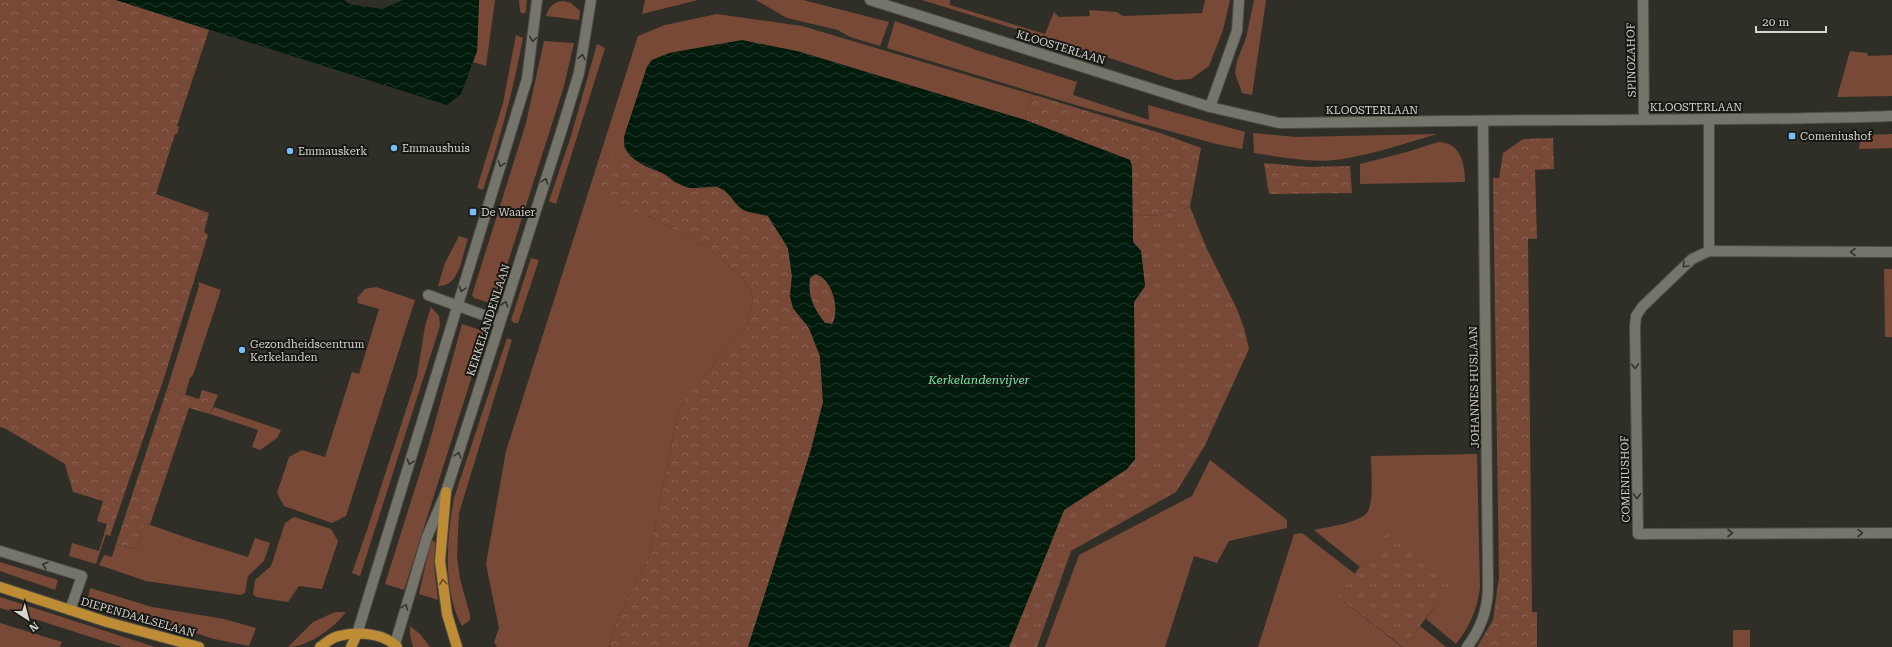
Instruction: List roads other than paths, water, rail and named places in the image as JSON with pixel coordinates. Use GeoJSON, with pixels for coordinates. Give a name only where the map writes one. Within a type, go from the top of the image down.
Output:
{"type":"FeatureCollection","features":[{"type":"Feature","properties":{"kind":"main road"},"geometry":{"type":"LineString","coordinates":[[446,492],[440,561],[447,614],[457,647]]}},
{"type":"Feature","properties":{"kind":"main road","name":"DIEPENDAALSELAAN"},"geometry":{"type":"LineString","coordinates":[[0,587],[107,622],[199,647]]}},
{"type":"Feature","properties":{"kind":"main road"},"geometry":{"type":"LineString","coordinates":[[320,647],[338,636],[357,634],[378,636],[396,646]]}},
{"type":"Feature","properties":{"kind":"main road"},"geometry":{"type":"LineString","coordinates":[[351,647],[357,634]]}},
{"type":"Feature","properties":{"kind":"street"},"geometry":{"type":"LineString","coordinates":[[357,634],[527,80],[537,0]]}},
{"type":"Feature","properties":{"kind":"street","name":"KERKELANDENLAAN"},"geometry":{"type":"LineString","coordinates":[[396,646],[427,537],[446,492],[579,73],[591,0]]}},
{"type":"Feature","properties":{"kind":"street","name":"KLOOSTERLAAN"},"geometry":{"type":"LineString","coordinates":[[870,0],[1210,107],[1279,123],[1791,118],[1822,119],[1892,116]]}},
{"type":"Feature","properties":{"kind":"street"},"geometry":{"type":"LineString","coordinates":[[1210,107],[1237,31],[1239,0]]}},
{"type":"Feature","properties":{"kind":"street","name":"SPINOZAHOF"},"geometry":{"type":"LineString","coordinates":[[1642,0],[1644,120]]}},
{"type":"Feature","properties":{"kind":"street"},"geometry":{"type":"LineString","coordinates":[[1709,120],[1709,251]]}},
{"type":"Feature","properties":{"kind":"street","name":"JOHANNES HUSLAAN"},"geometry":{"type":"LineString","coordinates":[[1467,647],[1481,622],[1488,594],[1483,122]]}},
{"type":"Feature","properties":{"kind":"street","name":"COMENIUSHOF"},"geometry":{"type":"LineString","coordinates":[[1892,252],[1709,251],[1692,259],[1642,307],[1635,322],[1638,534],[1892,533]]}},
{"type":"Feature","properties":{"kind":"street"},"geometry":{"type":"LineString","coordinates":[[428,294],[500,321]]}},
{"type":"Feature","properties":{"kind":"street","name":"DIEPENDAALSELAAN"},"geometry":{"type":"LineString","coordinates":[[0,551],[82,576],[70,610]]}},
{"type":"Feature","properties":{"kind":"water"},"geometry":{"type":"Polygon","coordinates":[[[116,0],[344,0],[349,4],[382,9],[403,0],[479,0],[477,51],[461,94],[447,105],[116,0]]]}},
{"type":"Feature","properties":{"kind":"water","name":"Kerkelandenvijver"},"geometry":{"type":"Polygon","coordinates":[[[742,40],[797,51],[1025,120],[1130,160],[1132,167],[1133,242],[1141,251],[1145,286],[1134,302],[1135,459],[1127,469],[1064,510],[1009,647],[748,647],[811,450],[823,402],[820,356],[809,328],[793,308],[790,296],[792,276],[788,248],[768,216],[742,209],[726,192],[720,188],[712,186],[690,188],[682,186],[663,173],[637,161],[632,157],[625,145],[624,137],[647,67],[652,60],[669,53],[742,40]],[[815,274],[810,278],[809,285],[812,302],[825,323],[832,324],[836,311],[835,303],[830,288],[821,276],[815,274]]]}},
{"type":"Feature","properties":{"kind":"place","name":"Comeniushof"},"geometry":{"type":"Point","coordinates":[1792,136]}},
{"type":"Feature","properties":{"kind":"place","name":"Emmaushuis"},"geometry":{"type":"Point","coordinates":[394,148]}},
{"type":"Feature","properties":{"kind":"place","name":"Emmauskerk"},"geometry":{"type":"Point","coordinates":[290,151]}},
{"type":"Feature","properties":{"kind":"place","name":"De Waaier"},"geometry":{"type":"Point","coordinates":[473,212]}},
{"type":"Feature","properties":{"kind":"place","name":"Gezondheidscentrum Kerkelanden"},"geometry":{"type":"Point","coordinates":[242,350]}}]}
